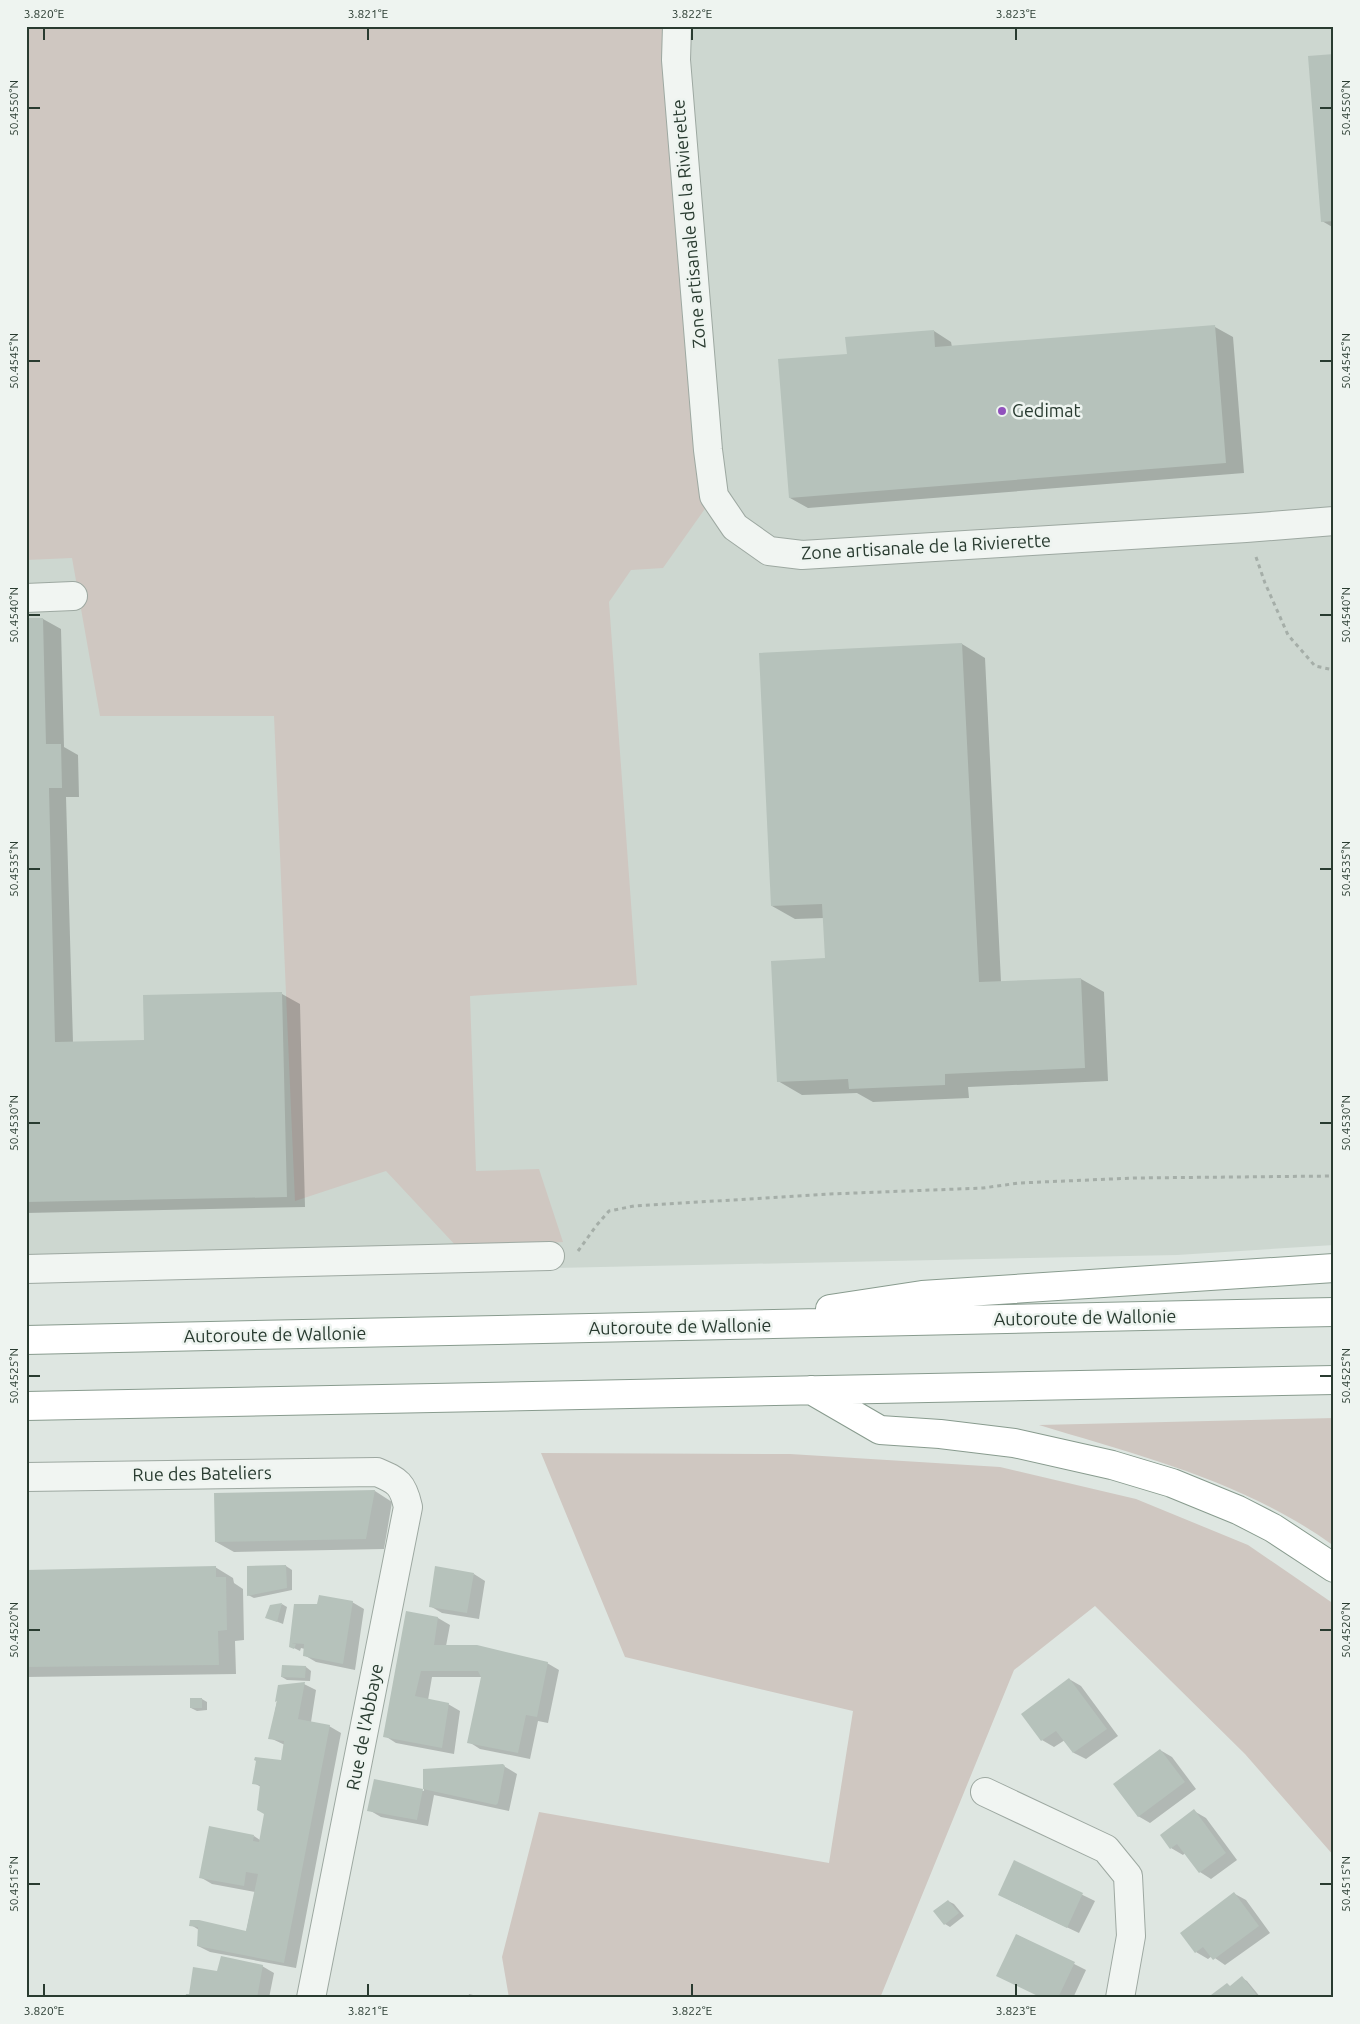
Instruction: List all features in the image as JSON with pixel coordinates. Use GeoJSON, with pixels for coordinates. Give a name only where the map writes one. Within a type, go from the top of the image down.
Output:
{"type":"FeatureCollection","features":[{"type":"Feature","properties":{"kind":"highway"},"geometry":{"type":"LineString","coordinates":[[722,1326],[922,1295],[1334,1268]]}},
{"type":"Feature","properties":{"kind":"highway","name":"Autoroute de Wallonie"},"geometry":{"type":"LineString","coordinates":[[26,1340],[1334,1312]]}},
{"type":"Feature","properties":{"kind":"highway"},"geometry":{"type":"LineString","coordinates":[[26,1406],[1334,1380]]}},
{"type":"Feature","properties":{"kind":"highway"},"geometry":{"type":"LineString","coordinates":[[811,1390],[880,1430],[940,1434],[1014,1443],[1112,1465],[1172,1484],[1238,1510],[1273,1528],[1334,1568]]}},
{"type":"Feature","properties":{"kind":"street","name":"Zone artisanale de la Rivierette"},"geometry":{"type":"LineString","coordinates":[[677,26],[676,60],[708,450],[714,496],[735,527],[769,551],[802,555],[1334,521]]}},
{"type":"Feature","properties":{"kind":"street"},"geometry":{"type":"LineString","coordinates":[[26,598],[73,596]]}},
{"type":"Feature","properties":{"kind":"street"},"geometry":{"type":"LineString","coordinates":[[26,1269],[550,1256]]}},
{"type":"Feature","properties":{"kind":"street","name":"Rue des Bateliers"},"geometry":{"type":"LineString","coordinates":[[26,1477],[377,1472]]}},
{"type":"Feature","properties":{"kind":"street","name":"Rue de l'Abbaye"},"geometry":{"type":"LineString","coordinates":[[311,1998],[408,1507],[405,1491],[396,1480],[377,1472]]}},
{"type":"Feature","properties":{"kind":"street"},"geometry":{"type":"LineString","coordinates":[[985,1792],[1106,1849],[1128,1876],[1131,1936],[1120,1998]]}},
{"type":"Feature","properties":{"kind":"path"},"geometry":{"type":"LineString","coordinates":[[1246,528],[1265,583],[1288,636],[1316,666],[1334,670]]}},
{"type":"Feature","properties":{"kind":"path"},"geometry":{"type":"LineString","coordinates":[[550,1256],[579,1251],[596,1226],[609,1212],[634,1206],[830,1194],[983,1188],[1019,1183],[1125,1178],[1334,1176]]}},
{"type":"Feature","properties":{"kind":"shaded area"},"geometry":{"type":"Polygon","coordinates":[[[26,26],[1334,26],[1334,1245],[1177,1255],[26,1279],[26,26]]]}},
{"type":"Feature","properties":{"kind":"shaded area"},"geometry":{"type":"Polygon","coordinates":[[[26,26],[678,26],[714,496],[663,568],[631,570],[609,602],[637,985],[470,996],[476,1171],[539,1169],[563,1242],[458,1248],[386,1171],[295,1201],[274,716],[100,716],[72,558],[26,560],[26,26]]]}},
{"type":"Feature","properties":{"kind":"shaded area"},"geometry":{"type":"Polygon","coordinates":[[[1334,1418],[1334,1546],[1265,1504],[1229,1488],[1154,1460],[1039,1425],[1334,1418]]]}},
{"type":"Feature","properties":{"kind":"shaded area"},"geometry":{"type":"Polygon","coordinates":[[[541,1453],[790,1454],[1000,1467],[1136,1499],[1248,1545],[1334,1604],[1334,1856],[1245,1754],[1095,1606],[1014,1670],[880,1998],[509,1998],[502,1957],[539,1812],[829,1863],[853,1711],[625,1657],[541,1453]]]}},
{"type":"Feature","properties":{"kind":"building"},"geometry":{"type":"Polygon","coordinates":[[[1334,54],[1334,221],[1321,222],[1308,56],[1334,54]]]}},
{"type":"Feature","properties":{"kind":"building","name":"Gedimat"},"geometry":{"type":"Polygon","coordinates":[[[1215,325],[1226,463],[789,498],[778,359],[847,354],[845,337],[934,330],[935,347],[1215,325]]]}},
{"type":"Feature","properties":{"kind":"building"},"geometry":{"type":"Polygon","coordinates":[[[26,618],[43,618],[46,744],[61,744],[62,788],[49,788],[55,1042],[144,1040],[143,995],[282,992],[287,1197],[26,1202],[26,618]]]}},
{"type":"Feature","properties":{"kind":"building"},"geometry":{"type":"Polygon","coordinates":[[[962,643],[979,982],[1081,978],[1085,1068],[945,1074],[945,1085],[849,1089],[848,1079],[777,1082],[771,961],[825,958],[822,904],[771,906],[759,653],[962,643]]]}},
{"type":"Feature","properties":{"kind":"building"},"geometry":{"type":"Polygon","coordinates":[[[375,1490],[366,1539],[215,1542],[214,1493],[375,1490]]]}},
{"type":"Feature","properties":{"kind":"building"},"geometry":{"type":"Polygon","coordinates":[[[286,1565],[287,1588],[247,1596],[247,1566],[286,1565]]]}},
{"type":"Feature","properties":{"kind":"building"},"geometry":{"type":"Polygon","coordinates":[[[216,1566],[216,1577],[226,1577],[227,1630],[218,1631],[219,1665],[26,1667],[26,1570],[216,1566]]]}},
{"type":"Feature","properties":{"kind":"building"},"geometry":{"type":"Polygon","coordinates":[[[435,1566],[474,1573],[467,1613],[429,1607],[435,1566]]]}},
{"type":"Feature","properties":{"kind":"building"},"geometry":{"type":"Polygon","coordinates":[[[319,1595],[353,1601],[343,1664],[303,1656],[304,1644],[291,1643],[296,1644],[294,1649],[289,1647],[294,1604],[317,1604],[319,1595]]]}},
{"type":"Feature","properties":{"kind":"building"},"geometry":{"type":"Polygon","coordinates":[[[282,1603],[277,1622],[265,1618],[270,1605],[282,1603]]]}},
{"type":"Feature","properties":{"kind":"building"},"geometry":{"type":"Polygon","coordinates":[[[406,1611],[438,1617],[434,1645],[477,1645],[548,1662],[537,1717],[526,1715],[518,1753],[467,1743],[481,1677],[478,1671],[421,1671],[415,1696],[449,1703],[442,1748],[383,1737],[406,1611]]]}},
{"type":"Feature","properties":{"kind":"building"},"geometry":{"type":"Polygon","coordinates":[[[282,1665],[306,1666],[305,1678],[281,1677],[282,1665]]]}},
{"type":"Feature","properties":{"kind":"building"},"geometry":{"type":"Polygon","coordinates":[[[1069,1678],[1107,1729],[1073,1753],[1056,1731],[1041,1741],[1021,1714],[1069,1678]]]}},
{"type":"Feature","properties":{"kind":"building"},"geometry":{"type":"Polygon","coordinates":[[[305,1682],[298,1719],[330,1725],[284,1963],[197,1946],[198,1927],[189,1926],[190,1920],[199,1920],[246,1931],[258,1874],[246,1872],[244,1886],[199,1878],[209,1826],[254,1835],[253,1841],[259,1842],[264,1814],[257,1810],[260,1785],[252,1784],[256,1761],[254,1760],[255,1757],[281,1760],[284,1741],[268,1739],[277,1701],[275,1702],[278,1685],[305,1682]]]}},
{"type":"Feature","properties":{"kind":"building"},"geometry":{"type":"Polygon","coordinates":[[[190,1698],[202,1698],[202,1708],[190,1708],[190,1698]]]}},
{"type":"Feature","properties":{"kind":"building"},"geometry":{"type":"Polygon","coordinates":[[[1160,1749],[1185,1782],[1138,1817],[1113,1784],[1160,1749]]]}},
{"type":"Feature","properties":{"kind":"building"},"geometry":{"type":"Polygon","coordinates":[[[503,1764],[505,1766],[496,1805],[423,1789],[423,1769],[503,1764]]]}},
{"type":"Feature","properties":{"kind":"building"},"geometry":{"type":"Polygon","coordinates":[[[374,1779],[423,1789],[417,1820],[367,1811],[374,1779]]]}},
{"type":"Feature","properties":{"kind":"building"},"geometry":{"type":"Polygon","coordinates":[[[1194,1809],[1226,1853],[1199,1873],[1177,1844],[1170,1849],[1160,1835],[1194,1809]]]}},
{"type":"Feature","properties":{"kind":"building"},"geometry":{"type":"Polygon","coordinates":[[[1014,1860],[1083,1893],[1067,1928],[998,1895],[1014,1860]]]}},
{"type":"Feature","properties":{"kind":"building"},"geometry":{"type":"Polygon","coordinates":[[[1234,1892],[1259,1926],[1213,1960],[1203,1947],[1195,1953],[1180,1933],[1234,1892]]]}},
{"type":"Feature","properties":{"kind":"building"},"geometry":{"type":"Polygon","coordinates":[[[948,1900],[959,1913],[944,1925],[933,1911],[948,1900]]]}},
{"type":"Feature","properties":{"kind":"building"},"geometry":{"type":"Polygon","coordinates":[[[1016,1934],[1075,1962],[1058,1998],[1042,1998],[996,1976],[1016,1934]]]}},
{"type":"Feature","properties":{"kind":"building"},"geometry":{"type":"Polygon","coordinates":[[[221,1956],[263,1965],[257,1998],[185,1998],[186,1994],[189,1994],[193,1967],[217,1971],[221,1956]]]}},
{"type":"Feature","properties":{"kind":"building"},"geometry":{"type":"Polygon","coordinates":[[[1242,1976],[1259,1998],[1207,1998],[1227,1983],[1230,1986],[1242,1976]]]}},
{"type":"Feature","properties":{"kind":"place","name":"Gedimat"},"geometry":{"type":"Point","coordinates":[1002,411]}}]}
